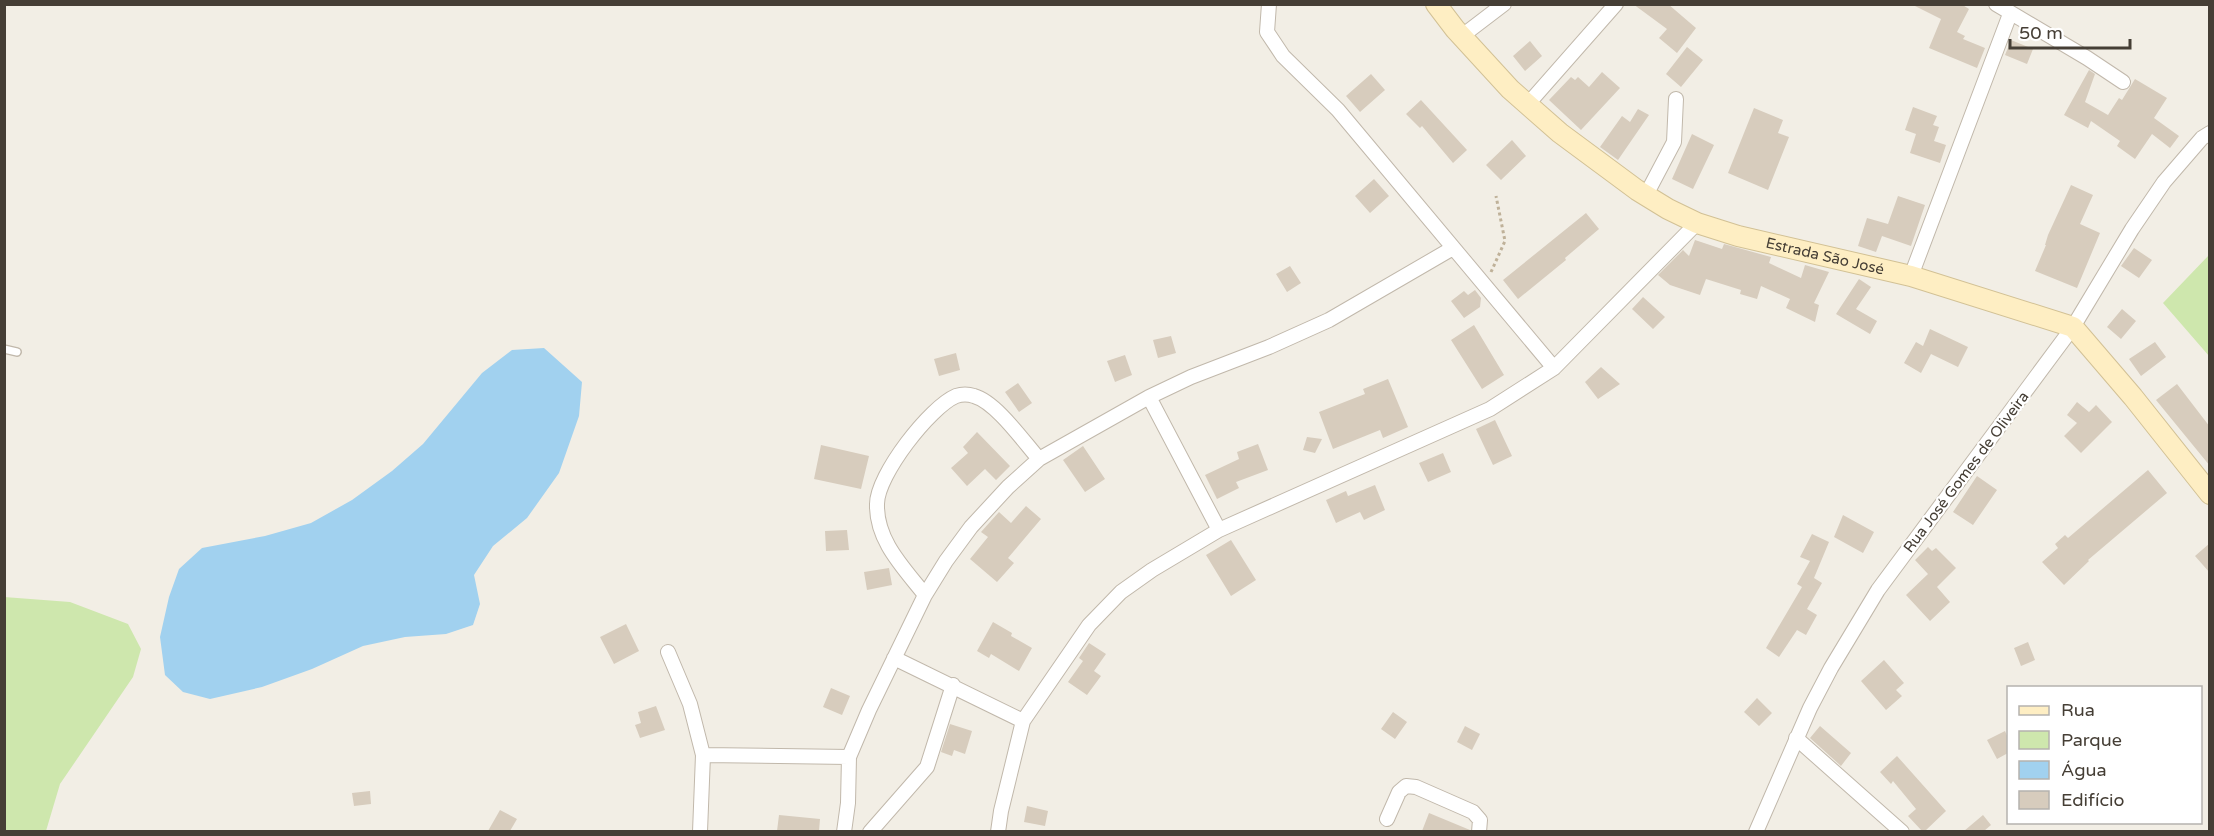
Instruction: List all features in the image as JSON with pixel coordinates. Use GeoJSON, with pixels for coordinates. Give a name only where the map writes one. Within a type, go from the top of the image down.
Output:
{"type":"FeatureCollection","features":[{"type":"Feature","properties":{"kind":"street"},"geometry":{"type":"LineString","coordinates":[[1269,4],[1267,32],[1283,56],[1338,110],[1554,368]]}},
{"type":"Feature","properties":{"kind":"street","name":"Estrada São José"},"geometry":{"type":"LineString","coordinates":[[1436,4],[1510,89],[1560,133],[1646,195],[1697,224],[1796,251],[1911,276],[2073,327]]}},
{"type":"Feature","properties":{"kind":"street"},"geometry":{"type":"LineString","coordinates":[[1462,36],[1504,4]]}},
{"type":"Feature","properties":{"kind":"street"},"geometry":{"type":"LineString","coordinates":[[1528,104],[1616,4]]}},
{"type":"Feature","properties":{"kind":"street"},"geometry":{"type":"LineString","coordinates":[[1996,4],[2123,82]]}},
{"type":"Feature","properties":{"kind":"street"},"geometry":{"type":"LineString","coordinates":[[1911,276],[2010,14]]}},
{"type":"Feature","properties":{"kind":"street"},"geometry":{"type":"LineString","coordinates":[[1646,195],[1674,141],[1676,99]]}},
{"type":"Feature","properties":{"kind":"street","name":"Rua José Gomes de Oliveira"},"geometry":{"type":"LineString","coordinates":[[1756,831],[1796,738],[1831,668],[1878,590],[2073,327],[2132,229],[2164,182],[2202,138],[2210,133]]}},
{"type":"Feature","properties":{"kind":"street"},"geometry":{"type":"LineString","coordinates":[[998,831],[1023,721],[1089,625],[1121,592],[1152,570],[1220,530],[1490,410],[1554,368],[1697,224]]}},
{"type":"Feature","properties":{"kind":"street"},"geometry":{"type":"LineString","coordinates":[[844,831],[848,803],[849,757],[894,657],[925,595],[970,527],[1008,487],[1039,459],[1149,397],[1191,377],[1329,321],[1453,248]]}},
{"type":"Feature","properties":{"kind":"street"},"geometry":{"type":"LineString","coordinates":[[2073,327],[2133,397],[2210,494]]}},
{"type":"Feature","properties":{"kind":"street"},"geometry":{"type":"LineString","coordinates":[[925,595],[891,551],[882,535],[877,505],[879,490],[885,474],[936,410],[962,394],[978,397],[1004,419],[1039,459]]}},
{"type":"Feature","properties":{"kind":"street"},"geometry":{"type":"LineString","coordinates":[[1149,397],[1220,530]]}},
{"type":"Feature","properties":{"kind":"street"},"geometry":{"type":"LineString","coordinates":[[668,652],[690,704],[703,755],[700,831]]}},
{"type":"Feature","properties":{"kind":"street"},"geometry":{"type":"LineString","coordinates":[[894,657],[1023,721]]}},
{"type":"Feature","properties":{"kind":"street"},"geometry":{"type":"LineString","coordinates":[[870,831],[927,767],[953,685]]}},
{"type":"Feature","properties":{"kind":"street"},"geometry":{"type":"LineString","coordinates":[[1796,738],[1902,831]]}},
{"type":"Feature","properties":{"kind":"street"},"geometry":{"type":"LineString","coordinates":[[703,755],[849,757]]}},
{"type":"Feature","properties":{"kind":"street"},"geometry":{"type":"LineString","coordinates":[[1387,819],[1398,792],[1406,786],[1416,787],[1473,812],[1480,820],[1479,831]]}},
{"type":"Feature","properties":{"kind":"lane"},"geometry":{"type":"LineString","coordinates":[[4,349],[16,352]]}},
{"type":"Feature","properties":{"kind":"path"},"geometry":{"type":"LineString","coordinates":[[1482,283],[1494,267],[1505,241],[1496,196]]}},
{"type":"Feature","properties":{"kind":"green space"},"geometry":{"type":"Polygon","coordinates":[[[2209,255],[2209,356],[2163,303],[2209,255]]]}},
{"type":"Feature","properties":{"kind":"green space"},"geometry":{"type":"Polygon","coordinates":[[[4,597],[70,602],[128,624],[141,649],[133,677],[60,784],[46,831],[5,831],[4,597]]]}},
{"type":"Feature","properties":{"kind":"water"},"geometry":{"type":"Polygon","coordinates":[[[544,348],[582,382],[579,416],[559,473],[527,518],[493,546],[474,575],[480,604],[473,625],[446,634],[405,637],[363,646],[312,669],[262,687],[210,699],[183,692],[165,675],[160,637],[169,597],[179,569],[202,548],[265,536],[311,523],[352,500],[392,471],[423,444],[482,373],[512,350],[544,348]]]}},
{"type":"Feature","properties":{"kind":"building"},"geometry":{"type":"Polygon","coordinates":[[[1633,4],[1668,4],[1696,28],[1677,53],[1659,38],[1667,29],[1633,4]]]}},
{"type":"Feature","properties":{"kind":"building"},"geometry":{"type":"Polygon","coordinates":[[[1911,4],[1961,4],[1969,9],[1957,32],[1965,36],[1963,39],[1985,48],[1977,68],[1929,48],[1941,19],[1911,4]]]}},
{"type":"Feature","properties":{"kind":"building"},"geometry":{"type":"Polygon","coordinates":[[[2011,40],[2033,49],[2027,64],[2005,55],[2011,40]]]}},
{"type":"Feature","properties":{"kind":"building"},"geometry":{"type":"Polygon","coordinates":[[[1530,41],[1542,56],[1525,71],[1513,56],[1530,41]]]}},
{"type":"Feature","properties":{"kind":"building"},"geometry":{"type":"Polygon","coordinates":[[[1687,47],[1703,60],[1681,87],[1666,74],[1687,47]]]}},
{"type":"Feature","properties":{"kind":"building"},"geometry":{"type":"Polygon","coordinates":[[[2089,70],[2095,74],[2085,102],[2108,115],[2119,98],[2122,100],[2135,79],[2167,98],[2154,118],[2179,136],[2170,148],[2152,134],[2135,159],[2117,146],[2120,141],[2091,121],[2088,128],[2064,115],[2089,70]]]}},
{"type":"Feature","properties":{"kind":"building"},"geometry":{"type":"Polygon","coordinates":[[[1602,72],[1620,88],[1581,130],[1549,100],[1571,77],[1575,80],[1578,77],[1589,87],[1602,72]]]}},
{"type":"Feature","properties":{"kind":"building"},"geometry":{"type":"Polygon","coordinates":[[[1371,74],[1385,90],[1360,112],[1346,96],[1371,74]]]}},
{"type":"Feature","properties":{"kind":"building"},"geometry":{"type":"Polygon","coordinates":[[[1421,100],[1467,150],[1453,163],[1422,126],[1420,128],[1406,114],[1421,100]]]}},
{"type":"Feature","properties":{"kind":"building"},"geometry":{"type":"Polygon","coordinates":[[[1913,107],[1937,116],[1933,125],[1939,127],[1934,141],[1946,145],[1940,163],[1910,153],[1916,134],[1905,130],[1913,107]]]}},
{"type":"Feature","properties":{"kind":"building"},"geometry":{"type":"Polygon","coordinates":[[[1754,108],[1783,120],[1778,133],[1789,137],[1768,190],[1728,173],[1754,108]]]}},
{"type":"Feature","properties":{"kind":"building"},"geometry":{"type":"Polygon","coordinates":[[[1638,109],[1649,115],[1618,160],[1600,147],[1622,116],[1630,122],[1638,109]]]}},
{"type":"Feature","properties":{"kind":"building"},"geometry":{"type":"Polygon","coordinates":[[[1692,134],[1714,145],[1693,189],[1672,179],[1692,134]]]}},
{"type":"Feature","properties":{"kind":"building"},"geometry":{"type":"Polygon","coordinates":[[[1512,140],[1526,156],[1501,180],[1486,165],[1512,140]]]}},
{"type":"Feature","properties":{"kind":"building"},"geometry":{"type":"Polygon","coordinates":[[[1374,179],[1389,196],[1370,213],[1355,196],[1374,179]]]}},
{"type":"Feature","properties":{"kind":"building"},"geometry":{"type":"Polygon","coordinates":[[[2071,185],[2093,195],[2080,224],[2100,233],[2077,288],[2035,271],[2048,235],[2071,185]]]}},
{"type":"Feature","properties":{"kind":"building"},"geometry":{"type":"Polygon","coordinates":[[[1898,196],[1925,205],[1911,246],[1882,236],[1876,252],[1858,246],[1867,218],[1888,224],[1898,196]]]}},
{"type":"Feature","properties":{"kind":"building"},"geometry":{"type":"Polygon","coordinates":[[[1586,213],[1599,229],[1565,258],[1566,260],[1518,299],[1503,280],[1586,213]]]}},
{"type":"Feature","properties":{"kind":"building"},"geometry":{"type":"Polygon","coordinates":[[[1695,240],[1722,249],[1724,244],[1771,257],[1769,263],[1801,278],[1805,265],[1829,272],[1814,303],[1819,305],[1815,322],[1786,308],[1790,299],[1761,286],[1757,299],[1740,294],[1741,290],[1706,279],[1700,295],[1670,285],[1658,275],[1683,250],[1689,256],[1695,240]]]}},
{"type":"Feature","properties":{"kind":"building"},"geometry":{"type":"Polygon","coordinates":[[[2134,248],[2152,260],[2139,278],[2121,266],[2134,248]]]}},
{"type":"Feature","properties":{"kind":"building"},"geometry":{"type":"Polygon","coordinates":[[[1290,266],[1301,283],[1287,292],[1276,274],[1290,266]]]}},
{"type":"Feature","properties":{"kind":"building"},"geometry":{"type":"Polygon","coordinates":[[[1859,279],[1871,287],[1856,309],[1877,321],[1870,334],[1836,314],[1859,279]]]}},
{"type":"Feature","properties":{"kind":"building"},"geometry":{"type":"Polygon","coordinates":[[[1475,290],[1481,298],[1480,307],[1464,318],[1451,301],[1464,291],[1468,295],[1475,290]]]}},
{"type":"Feature","properties":{"kind":"building"},"geometry":{"type":"Polygon","coordinates":[[[1643,297],[1665,317],[1653,329],[1632,309],[1643,297]]]}},
{"type":"Feature","properties":{"kind":"building"},"geometry":{"type":"Polygon","coordinates":[[[2122,309],[2136,321],[2121,339],[2107,327],[2122,309]]]}},
{"type":"Feature","properties":{"kind":"building"},"geometry":{"type":"Polygon","coordinates":[[[1474,325],[1504,375],[1482,389],[1451,340],[1474,325]]]}},
{"type":"Feature","properties":{"kind":"building"},"geometry":{"type":"Polygon","coordinates":[[[1930,329],[1968,347],[1958,367],[1931,354],[1921,373],[1904,363],[1916,342],[1923,346],[1930,329]]]}},
{"type":"Feature","properties":{"kind":"building"},"geometry":{"type":"Polygon","coordinates":[[[1171,336],[1176,353],[1158,358],[1153,340],[1171,336]]]}},
{"type":"Feature","properties":{"kind":"building"},"geometry":{"type":"Polygon","coordinates":[[[2155,342],[2166,357],[2141,376],[2129,359],[2155,342]]]}},
{"type":"Feature","properties":{"kind":"building"},"geometry":{"type":"Polygon","coordinates":[[[956,353],[960,370],[939,376],[934,359],[956,353]]]}},
{"type":"Feature","properties":{"kind":"building"},"geometry":{"type":"Polygon","coordinates":[[[1125,355],[1132,375],[1115,382],[1107,361],[1125,355]]]}},
{"type":"Feature","properties":{"kind":"building"},"geometry":{"type":"Polygon","coordinates":[[[1601,367],[1620,384],[1598,399],[1585,382],[1601,367]]]}},
{"type":"Feature","properties":{"kind":"building"},"geometry":{"type":"Polygon","coordinates":[[[1388,379],[1408,427],[1383,438],[1380,430],[1333,449],[1319,412],[1365,394],[1363,389],[1388,379]]]}},
{"type":"Feature","properties":{"kind":"building"},"geometry":{"type":"Polygon","coordinates":[[[1018,383],[1032,403],[1019,412],[1005,392],[1018,383]]]}},
{"type":"Feature","properties":{"kind":"building"},"geometry":{"type":"Polygon","coordinates":[[[2177,384],[2210,427],[2210,466],[2156,400],[2177,384]]]}},
{"type":"Feature","properties":{"kind":"building"},"geometry":{"type":"Polygon","coordinates":[[[2077,402],[2089,412],[2096,405],[2112,422],[2081,453],[2064,436],[2077,423],[2067,415],[2077,402]]]}},
{"type":"Feature","properties":{"kind":"building"},"geometry":{"type":"Polygon","coordinates":[[[1495,420],[1512,456],[1493,465],[1476,429],[1495,420]]]}},
{"type":"Feature","properties":{"kind":"building"},"geometry":{"type":"Polygon","coordinates":[[[977,432],[1010,466],[996,480],[985,469],[967,486],[951,468],[968,453],[963,447],[977,432]]]}},
{"type":"Feature","properties":{"kind":"building"},"geometry":{"type":"Polygon","coordinates":[[[1307,437],[1322,439],[1315,453],[1303,450],[1307,437]]]}},
{"type":"Feature","properties":{"kind":"building"},"geometry":{"type":"Polygon","coordinates":[[[1258,444],[1268,470],[1236,482],[1239,488],[1217,499],[1205,475],[1239,459],[1237,452],[1258,444]]]}},
{"type":"Feature","properties":{"kind":"building"},"geometry":{"type":"Polygon","coordinates":[[[821,445],[869,456],[861,489],[814,479],[821,445]]]}},
{"type":"Feature","properties":{"kind":"building"},"geometry":{"type":"Polygon","coordinates":[[[1083,446],[1105,479],[1085,492],[1063,460],[1083,446]]]}},
{"type":"Feature","properties":{"kind":"building"},"geometry":{"type":"Polygon","coordinates":[[[1443,453],[1451,472],[1428,482],[1419,463],[1443,453]]]}},
{"type":"Feature","properties":{"kind":"building"},"geometry":{"type":"Polygon","coordinates":[[[2148,470],[2167,493],[2088,560],[2064,585],[2042,562],[2058,548],[2055,544],[2065,535],[2068,538],[2148,470]]]}},
{"type":"Feature","properties":{"kind":"building"},"geometry":{"type":"Polygon","coordinates":[[[1977,476],[1997,490],[1973,525],[1953,512],[1977,476]]]}},
{"type":"Feature","properties":{"kind":"building"},"geometry":{"type":"Polygon","coordinates":[[[1375,485],[1385,510],[1364,520],[1360,512],[1336,523],[1326,500],[1346,491],[1348,496],[1375,485]]]}},
{"type":"Feature","properties":{"kind":"building"},"geometry":{"type":"Polygon","coordinates":[[[1026,506],[1041,519],[1008,558],[1014,563],[997,582],[970,559],[988,537],[981,532],[999,512],[1011,523],[1026,506]]]}},
{"type":"Feature","properties":{"kind":"building"},"geometry":{"type":"Polygon","coordinates":[[[1843,515],[1874,532],[1863,553],[1834,537],[1843,515]]]}},
{"type":"Feature","properties":{"kind":"building"},"geometry":{"type":"Polygon","coordinates":[[[847,530],[849,550],[826,551],[825,531],[847,530]]]}},
{"type":"Feature","properties":{"kind":"building"},"geometry":{"type":"Polygon","coordinates":[[[1812,534],[1829,542],[1814,578],[1822,583],[1807,609],[1817,615],[1806,635],[1797,630],[1779,657],[1766,648],[1802,587],[1797,584],[1810,561],[1800,557],[1812,534]]]}},
{"type":"Feature","properties":{"kind":"building"},"geometry":{"type":"Polygon","coordinates":[[[1231,540],[1256,580],[1231,596],[1206,555],[1231,540]]]}},
{"type":"Feature","properties":{"kind":"building"},"geometry":{"type":"Polygon","coordinates":[[[2210,543],[2210,573],[2195,556],[2210,543]]]}},
{"type":"Feature","properties":{"kind":"building"},"geometry":{"type":"Polygon","coordinates":[[[1928,547],[1932,551],[1936,548],[1956,568],[1937,587],[1950,602],[1930,621],[1906,595],[1928,574],[1915,560],[1928,547]]]}},
{"type":"Feature","properties":{"kind":"building"},"geometry":{"type":"Polygon","coordinates":[[[889,568],[892,585],[867,590],[864,572],[889,568]]]}},
{"type":"Feature","properties":{"kind":"building"},"geometry":{"type":"Polygon","coordinates":[[[993,622],[1032,648],[1019,671],[991,654],[989,658],[977,651],[993,622]]]}},
{"type":"Feature","properties":{"kind":"building"},"geometry":{"type":"Polygon","coordinates":[[[626,624],[639,651],[614,664],[600,637],[626,624]]]}},
{"type":"Feature","properties":{"kind":"building"},"geometry":{"type":"Polygon","coordinates":[[[2028,642],[2035,660],[2021,666],[2014,648],[2028,642]]]}},
{"type":"Feature","properties":{"kind":"building"},"geometry":{"type":"Polygon","coordinates":[[[1089,643],[1106,654],[1094,671],[1101,676],[1087,695],[1068,682],[1083,661],[1079,658],[1089,643]]]}},
{"type":"Feature","properties":{"kind":"building"},"geometry":{"type":"Polygon","coordinates":[[[1884,660],[1904,683],[1896,690],[1902,696],[1886,710],[1861,681],[1884,660]]]}},
{"type":"Feature","properties":{"kind":"building"},"geometry":{"type":"Polygon","coordinates":[[[831,688],[850,696],[842,715],[823,707],[831,688]]]}},
{"type":"Feature","properties":{"kind":"building"},"geometry":{"type":"Polygon","coordinates":[[[1757,698],[1772,713],[1759,726],[1744,712],[1757,698]]]}},
{"type":"Feature","properties":{"kind":"building"},"geometry":{"type":"Polygon","coordinates":[[[656,706],[665,730],[640,738],[635,725],[641,723],[638,712],[656,706]]]}},
{"type":"Feature","properties":{"kind":"building"},"geometry":{"type":"Polygon","coordinates":[[[1393,712],[1407,722],[1395,739],[1381,729],[1393,712]]]}},
{"type":"Feature","properties":{"kind":"building"},"geometry":{"type":"Polygon","coordinates":[[[950,724],[972,731],[965,754],[954,750],[952,756],[941,752],[950,724]]]}},
{"type":"Feature","properties":{"kind":"building"},"geometry":{"type":"Polygon","coordinates":[[[1465,726],[1480,734],[1472,750],[1457,742],[1465,726]]]}},
{"type":"Feature","properties":{"kind":"building"},"geometry":{"type":"Polygon","coordinates":[[[1820,726],[1851,753],[1841,766],[1810,738],[1820,726]]]}},
{"type":"Feature","properties":{"kind":"building"},"geometry":{"type":"Polygon","coordinates":[[[2005,731],[2007,754],[1997,759],[1987,740],[2005,731]]]}},
{"type":"Feature","properties":{"kind":"building"},"geometry":{"type":"Polygon","coordinates":[[[1897,756],[1946,811],[1925,831],[1922,831],[1908,816],[1916,809],[1893,781],[1891,784],[1880,772],[1897,756]]]}},
{"type":"Feature","properties":{"kind":"building"},"geometry":{"type":"Polygon","coordinates":[[[370,791],[371,804],[354,806],[352,793],[370,791]]]}},
{"type":"Feature","properties":{"kind":"building"},"geometry":{"type":"Polygon","coordinates":[[[1027,806],[1048,811],[1045,826],[1024,822],[1027,806]]]}},
{"type":"Feature","properties":{"kind":"building"},"geometry":{"type":"Polygon","coordinates":[[[500,810],[517,819],[510,831],[488,831],[500,810]]]}},
{"type":"Feature","properties":{"kind":"building"},"geometry":{"type":"Polygon","coordinates":[[[1429,813],[1470,830],[1470,831],[1422,831],[1429,813]]]}},
{"type":"Feature","properties":{"kind":"building"},"geometry":{"type":"Polygon","coordinates":[[[779,815],[820,819],[819,831],[777,831],[779,815]]]}},
{"type":"Feature","properties":{"kind":"building"},"geometry":{"type":"Polygon","coordinates":[[[1983,815],[1991,825],[1984,831],[1964,831],[1983,815]]]}}]}
